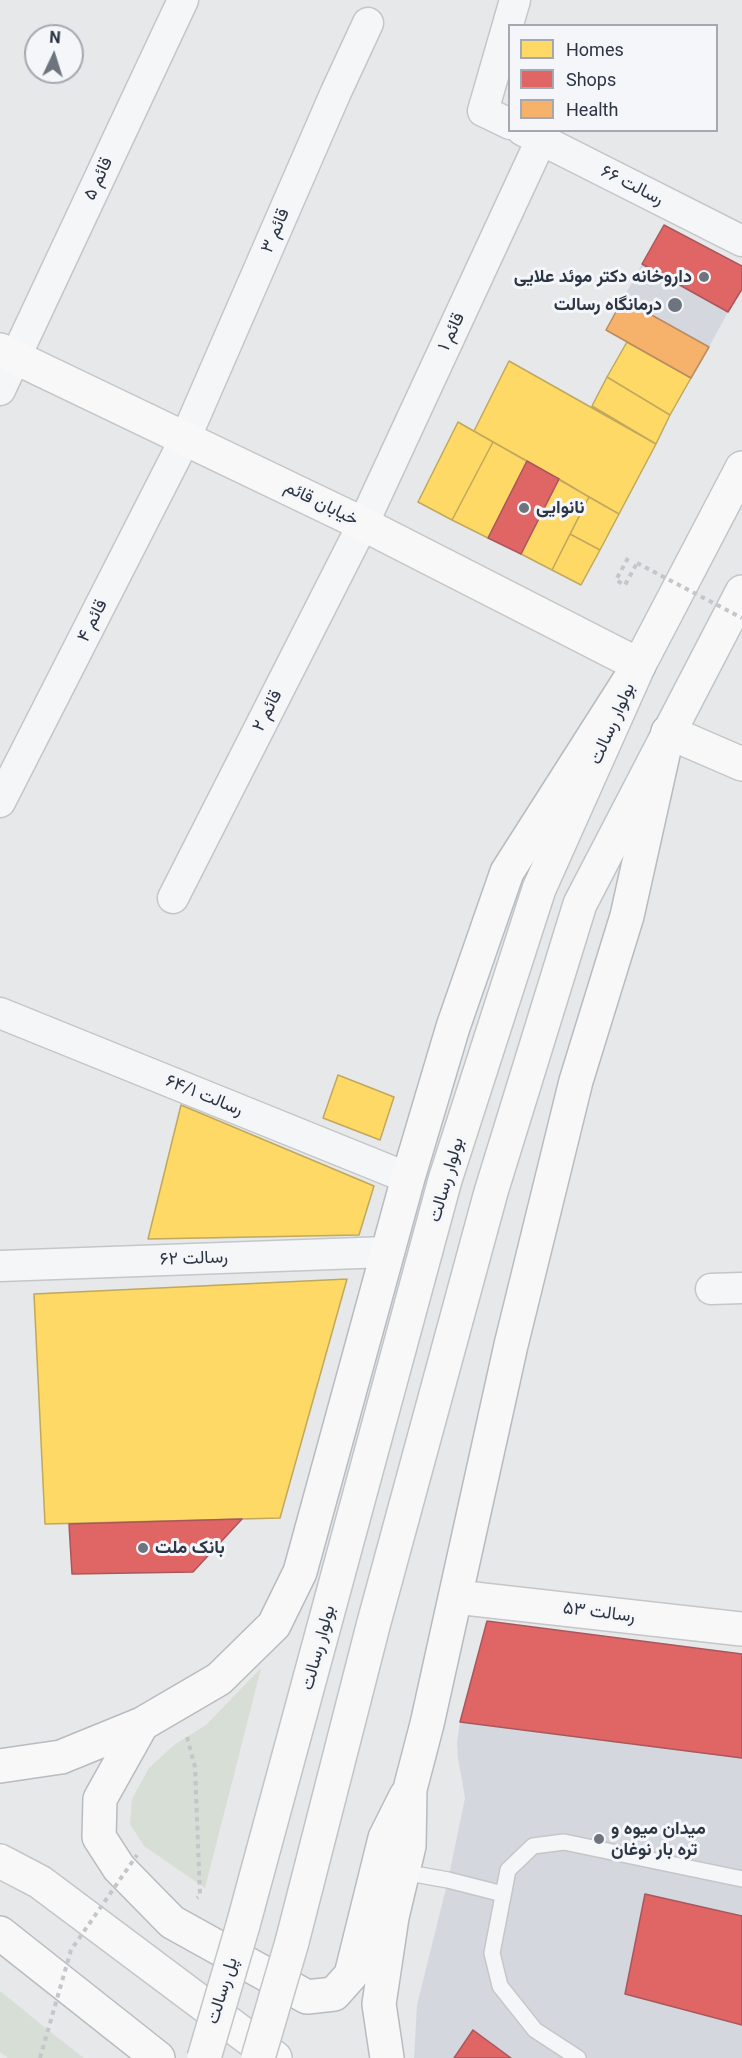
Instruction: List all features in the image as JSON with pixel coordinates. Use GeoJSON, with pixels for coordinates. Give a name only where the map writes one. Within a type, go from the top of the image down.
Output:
{"type":"FeatureCollection","features":[{"type":"Feature","properties":{"kind":"main road","name":"خیابان قائم"},"geometry":{"type":"LineString","coordinates":[[8,354],[363,524],[639,665]]}},
{"type":"Feature","properties":{"kind":"main road","name":"بولوار رسالت"},"geometry":{"type":"LineString","coordinates":[[243,1925],[445,1180],[539,889],[639,665],[742,468]]}},
{"type":"Feature","properties":{"kind":"main road"},"geometry":{"type":"LineString","coordinates":[[258,2058],[292,1942],[373,1626],[488,1203],[580,904],[742,592]]}},
{"type":"Feature","properties":{"kind":"main road"},"geometry":{"type":"LineString","coordinates":[[0,1766],[61,1756],[142,1724],[219,1678],[274,1625],[300,1572],[408,1178],[453,1027],[507,872],[639,665]]}},
{"type":"Feature","properties":{"kind":"main road"},"geometry":{"type":"LineString","coordinates":[[668,732],[742,764]]}},
{"type":"Feature","properties":{"kind":"main road"},"geometry":{"type":"LineString","coordinates":[[142,1724],[100,1799],[99,1837],[119,1868],[172,1922],[307,1997],[334,1994],[351,1975],[385,1838],[410,1789],[427,1724],[520,1311],[576,1081],[627,916],[668,732]]}},
{"type":"Feature","properties":{"kind":"main road","name":"رسالت ۵۳"},"geometry":{"type":"LineString","coordinates":[[456,1596],[742,1629]]}},
{"type":"Feature","properties":{"kind":"main road"},"geometry":{"type":"LineString","coordinates":[[387,2058],[379,2004],[392,1917],[409,1846],[410,1789]]}},
{"type":"Feature","properties":{"kind":"main road"},"geometry":{"type":"LineString","coordinates":[[0,1861],[40,1882],[275,2058]]}},
{"type":"Feature","properties":{"kind":"main road","name":"پل رسالت"},"geometry":{"type":"LineString","coordinates":[[204,2058],[243,1925]]}},
{"type":"Feature","properties":{"kind":"main road"},"geometry":{"type":"LineString","coordinates":[[0,1933],[158,2058]]}},
{"type":"Feature","properties":{"kind":"street","name":"قائم ۵"},"geometry":{"type":"LineString","coordinates":[[0,390],[8,354],[183,0]]}},
{"type":"Feature","properties":{"kind":"street"},"geometry":{"type":"LineString","coordinates":[[508,24],[515,0]]}},
{"type":"Feature","properties":{"kind":"street","name":"قائم ۳"},"geometry":{"type":"LineString","coordinates":[[185,439],[368,23]]}},
{"type":"Feature","properties":{"kind":"street"},"geometry":{"type":"LineString","coordinates":[[508,24],[483,111],[508,123]]}},
{"type":"Feature","properties":{"kind":"street","name":"رسالت ۶۶"},"geometry":{"type":"LineString","coordinates":[[531,135],[742,242]]}},
{"type":"Feature","properties":{"kind":"street","name":"قائم ۱"},"geometry":{"type":"LineString","coordinates":[[363,524],[531,135]]}},
{"type":"Feature","properties":{"kind":"street","name":"قائم ۴"},"geometry":{"type":"LineString","coordinates":[[0,802],[185,439]]}},
{"type":"Feature","properties":{"kind":"street","name":"قائم ۲"},"geometry":{"type":"LineString","coordinates":[[173,898],[363,524]]}},
{"type":"Feature","properties":{"kind":"street","name":"رسالت ۶۴/۱"},"geometry":{"type":"LineString","coordinates":[[0,1013],[408,1178]]}},
{"type":"Feature","properties":{"kind":"street","name":"رسالت ۶۲"},"geometry":{"type":"LineString","coordinates":[[0,1266],[387,1252]]}},
{"type":"Feature","properties":{"kind":"street"},"geometry":{"type":"LineString","coordinates":[[711,1289],[742,1288]]}},
{"type":"Feature","properties":{"kind":"lane"},"geometry":{"type":"LineString","coordinates":[[579,2058],[536,2030],[500,1986],[492,1953],[508,1870],[533,1846],[564,1842],[742,1879]]}},
{"type":"Feature","properties":{"kind":"lane"},"geometry":{"type":"LineString","coordinates":[[403,1872],[448,1880],[503,1894]]}},
{"type":"Feature","properties":{"kind":"path"},"geometry":{"type":"LineString","coordinates":[[627,558],[616,580],[625,585],[637,563],[742,618]]}},
{"type":"Feature","properties":{"kind":"path"},"geometry":{"type":"LineString","coordinates":[[172,1922],[200,1895],[195,1767],[187,1736]]}},
{"type":"Feature","properties":{"kind":"path"},"geometry":{"type":"LineString","coordinates":[[40,2058],[70,1950],[137,1855]]}},
{"type":"Feature","properties":{"kind":"shaded area","name":"درمانگاه رسالت"},"geometry":{"type":"Polygon","coordinates":[[[642,264],[728,312],[709,347],[623,299],[642,264]]]}},
{"type":"Feature","properties":{"kind":"shaded area","name":"میدان میوه و تره بار نوغان"},"geometry":{"type":"Polygon","coordinates":[[[487,1621],[742,1654],[742,2058],[414,2058],[417,2005],[448,1880],[465,1798],[458,1758],[457,1742],[460,1722],[487,1621]]]}},
{"type":"Feature","properties":{"kind":"shaded area"},"geometry":{"type":"Polygon","coordinates":[[[261,1668],[205,1888],[144,1846],[130,1824],[132,1799],[149,1768],[174,1745],[206,1725],[261,1668]]]}},
{"type":"Feature","properties":{"kind":"shaded area"},"geometry":{"type":"Polygon","coordinates":[[[0,1991],[84,2058],[8,2058],[0,2052],[0,1991]]]}},
{"type":"Feature","properties":{"kind":"building: Homes"},"geometry":{"type":"Polygon","coordinates":[[[627,342],[691,378],[670,415],[607,377],[627,342]]]}},
{"type":"Feature","properties":{"kind":"building: Homes"},"geometry":{"type":"Polygon","coordinates":[[[509,361],[656,444],[619,514],[474,431],[509,361]]]}},
{"type":"Feature","properties":{"kind":"building: Homes"},"geometry":{"type":"Polygon","coordinates":[[[607,377],[670,415],[656,444],[592,406],[607,377]]]}},
{"type":"Feature","properties":{"kind":"building: Homes"},"geometry":{"type":"Polygon","coordinates":[[[458,422],[493,442],[452,520],[418,502],[458,422]]]}},
{"type":"Feature","properties":{"kind":"building: Homes"},"geometry":{"type":"Polygon","coordinates":[[[493,442],[527,461],[488,538],[452,520],[493,442]]]}},
{"type":"Feature","properties":{"kind":"building: Homes"},"geometry":{"type":"Polygon","coordinates":[[[559,479],[589,497],[552,570],[521,554],[559,479]]]}},
{"type":"Feature","properties":{"kind":"building: Homes"},"geometry":{"type":"Polygon","coordinates":[[[589,497],[619,514],[600,550],[570,534],[589,497]]]}},
{"type":"Feature","properties":{"kind":"building: Homes"},"geometry":{"type":"Polygon","coordinates":[[[570,534],[600,550],[581,585],[552,570],[570,534]]]}},
{"type":"Feature","properties":{"kind":"building: Homes"},"geometry":{"type":"Polygon","coordinates":[[[338,1075],[394,1097],[380,1140],[323,1118],[338,1075]]]}},
{"type":"Feature","properties":{"kind":"building: Homes"},"geometry":{"type":"Polygon","coordinates":[[[181,1105],[374,1186],[359,1235],[148,1239],[181,1105]]]}},
{"type":"Feature","properties":{"kind":"building: Homes"},"geometry":{"type":"Polygon","coordinates":[[[347,1279],[280,1518],[45,1524],[34,1294],[347,1279]]]}},
{"type":"Feature","properties":{"kind":"building: Shops","name":"داروخانه دکتر موئد علایی"},"geometry":{"type":"Polygon","coordinates":[[[664,225],[742,266],[742,289],[728,312],[642,264],[664,225]]]}},
{"type":"Feature","properties":{"kind":"building: Shops","name":"نانوایی"},"geometry":{"type":"Polygon","coordinates":[[[527,461],[559,479],[521,554],[488,538],[527,461]]]}},
{"type":"Feature","properties":{"kind":"building: Shops","name":"بانک ملت"},"geometry":{"type":"Polygon","coordinates":[[[242,1519],[193,1572],[72,1574],[69,1524],[242,1519]]]}},
{"type":"Feature","properties":{"kind":"building: Shops"},"geometry":{"type":"Polygon","coordinates":[[[487,1621],[742,1654],[742,1758],[460,1722],[487,1621]]]}},
{"type":"Feature","properties":{"kind":"building: Shops"},"geometry":{"type":"Polygon","coordinates":[[[645,1894],[742,1916],[742,2025],[625,1994],[645,1894]]]}},
{"type":"Feature","properties":{"kind":"building: Shops"},"geometry":{"type":"Polygon","coordinates":[[[473,2030],[511,2058],[454,2058],[473,2030]]]}},
{"type":"Feature","properties":{"kind":"building: Health"},"geometry":{"type":"Polygon","coordinates":[[[623,299],[709,347],[691,378],[606,330],[623,299]]]}},
{"type":"Feature","properties":{"kind":"place","name":"داروخانه دکتر موئد علایی"},"geometry":{"type":"Point","coordinates":[704,277]}},
{"type":"Feature","properties":{"kind":"place","name":"درمانگاه رسالت"},"geometry":{"type":"Point","coordinates":[675,305]}},
{"type":"Feature","properties":{"kind":"place","name":"نانوایی"},"geometry":{"type":"Point","coordinates":[524,508]}},
{"type":"Feature","properties":{"kind":"place","name":"بانک ملت"},"geometry":{"type":"Point","coordinates":[143,1548]}},
{"type":"Feature","properties":{"kind":"place","name":"میدان میوه و تره بار نوغان"},"geometry":{"type":"Point","coordinates":[599,1839]}}]}
